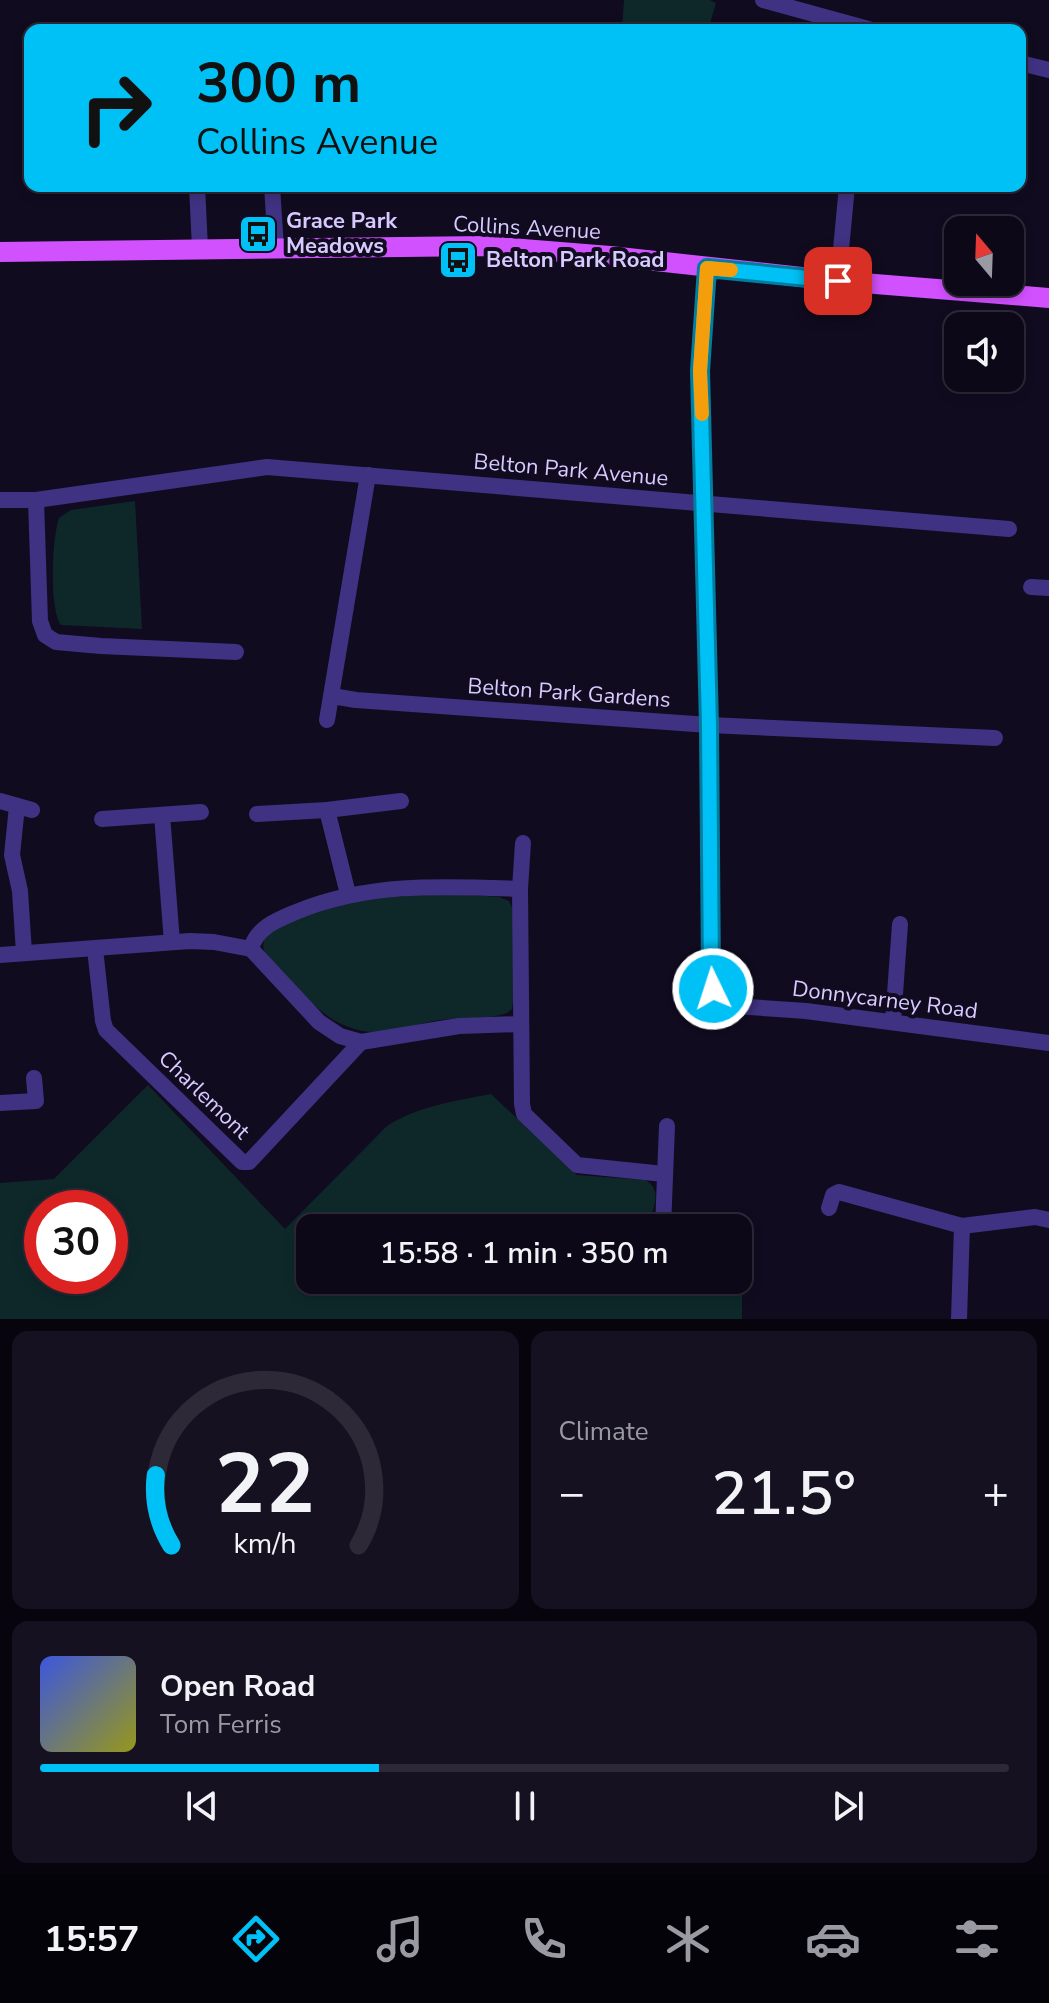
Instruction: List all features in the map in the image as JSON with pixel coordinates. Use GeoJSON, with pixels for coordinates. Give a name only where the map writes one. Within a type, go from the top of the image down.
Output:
{"type":"FeatureCollection","features":[{"type":"Feature","properties":{"kind":"main road","name":"Collins Avenue"},"geometry":{"type":"LineString","coordinates":[[0,252],[486,246],[838,281],[1049,298]]}},
{"type":"Feature","properties":{"kind":"street"},"geometry":{"type":"LineString","coordinates":[[763,0],[847,24]]}},
{"type":"Feature","properties":{"kind":"street"},"geometry":{"type":"LineString","coordinates":[[1026,64],[1049,70]]}},
{"type":"Feature","properties":{"kind":"street"},"geometry":{"type":"LineString","coordinates":[[197,192],[200,248]]}},
{"type":"Feature","properties":{"kind":"street"},"geometry":{"type":"LineString","coordinates":[[272,192],[276,248]]}},
{"type":"Feature","properties":{"kind":"street"},"geometry":{"type":"LineString","coordinates":[[838,281],[846,192]]}},
{"type":"Feature","properties":{"kind":"street"},"geometry":{"type":"LineString","coordinates":[[707,268],[700,371],[709,725]]}},
{"type":"Feature","properties":{"kind":"street"},"geometry":{"type":"LineString","coordinates":[[0,500],[36,500],[258,467],[368,475],[327,720]]}},
{"type":"Feature","properties":{"kind":"street","name":"Belton Park Avenue"},"geometry":{"type":"LineString","coordinates":[[368,475],[1009,529]]}},
{"type":"Feature","properties":{"kind":"street"},"geometry":{"type":"LineString","coordinates":[[36,500],[40,621],[45,635],[56,642],[236,652]]}},
{"type":"Feature","properties":{"kind":"street"},"geometry":{"type":"LineString","coordinates":[[1031,587],[1049,588]]}},
{"type":"Feature","properties":{"kind":"street","name":"Belton Park Gardens"},"geometry":{"type":"LineString","coordinates":[[332,696],[709,725],[995,738]]}},
{"type":"Feature","properties":{"kind":"street","name":"Donnycarney Road"},"geometry":{"type":"LineString","coordinates":[[709,725],[711,977],[718,997],[724,1003],[1049,1043]]}},
{"type":"Feature","properties":{"kind":"street"},"geometry":{"type":"LineString","coordinates":[[0,801],[25,808],[13,830],[12,855],[20,891],[24,953]]}},
{"type":"Feature","properties":{"kind":"street"},"geometry":{"type":"LineString","coordinates":[[257,814],[401,801]]}},
{"type":"Feature","properties":{"kind":"street"},"geometry":{"type":"LineString","coordinates":[[327,810],[348,894]]}},
{"type":"Feature","properties":{"kind":"street"},"geometry":{"type":"LineString","coordinates":[[102,819],[201,812]]}},
{"type":"Feature","properties":{"kind":"street"},"geometry":{"type":"LineString","coordinates":[[162,815],[172,942]]}},
{"type":"Feature","properties":{"kind":"street"},"geometry":{"type":"LineString","coordinates":[[523,843],[520,1024],[524,1114],[577,1165],[664,1174]]}},
{"type":"Feature","properties":{"kind":"street"},"geometry":{"type":"LineString","coordinates":[[251,949],[260,931],[280,918],[348,894],[400,887],[520,889]]}},
{"type":"Feature","properties":{"kind":"street"},"geometry":{"type":"LineString","coordinates":[[893,1022],[900,924]]}},
{"type":"Feature","properties":{"kind":"street"},"geometry":{"type":"LineString","coordinates":[[0,955],[172,942],[214,942],[251,949],[319,1022],[340,1036],[361,1042],[459,1026],[520,1024]]}},
{"type":"Feature","properties":{"kind":"street","name":"Charlemont"},"geometry":{"type":"LineString","coordinates":[[95,949],[106,1030],[242,1162],[249,1162],[361,1042]]}},
{"type":"Feature","properties":{"kind":"street"},"geometry":{"type":"LineString","coordinates":[[0,1103],[36,1101],[34,1078]]}},
{"type":"Feature","properties":{"kind":"street"},"geometry":{"type":"LineString","coordinates":[[663,1214],[667,1126]]}},
{"type":"Feature","properties":{"kind":"street"},"geometry":{"type":"LineString","coordinates":[[829,1208],[833,1195],[839,1192],[962,1226],[1035,1217],[1049,1220]]}},
{"type":"Feature","properties":{"kind":"street"},"geometry":{"type":"LineString","coordinates":[[959,1319],[962,1226]]}},
{"type":"Feature","properties":{"kind":"green space"},"geometry":{"type":"Polygon","coordinates":[[[624,0],[710,0],[716,3],[710,24],[622,24],[624,0]]]}},
{"type":"Feature","properties":{"kind":"green space"},"geometry":{"type":"Polygon","coordinates":[[[135,501],[142,629],[61,625],[55,605],[53,573],[59,518],[71,510],[135,501]]]}},
{"type":"Feature","properties":{"kind":"green space"},"geometry":{"type":"Polygon","coordinates":[[[452,894],[499,897],[509,901],[513,909],[513,1001],[512,1009],[507,1013],[440,1020],[390,1031],[359,1030],[334,1020],[312,1004],[265,954],[263,943],[268,934],[316,913],[392,897],[452,894]]]}},
{"type":"Feature","properties":{"kind":"green space"},"geometry":{"type":"Polygon","coordinates":[[[148,1085],[285,1229],[296,1218],[296,1294],[742,1294],[742,1319],[0,1319],[0,1183],[54,1179],[148,1085]]]}},
{"type":"Feature","properties":{"kind":"green space"},"geometry":{"type":"Polygon","coordinates":[[[491,1094],[577,1175],[645,1180],[654,1190],[651,1214],[300,1214],[387,1126],[424,1109],[491,1094]]]}},
{"type":"Feature","properties":{"kind":"slow traffic"},"geometry":{"type":"LineString","coordinates":[[702,414],[700,371],[707,268],[731,270]]}},
{"type":"Feature","properties":{"kind":"place","name":"Grace Park Meadows"},"geometry":{"type":"Point","coordinates":[258,234]}},
{"type":"Feature","properties":{"kind":"place","name":"Belton Park Road"},"geometry":{"type":"Point","coordinates":[458,260]}},
{"type":"Feature","properties":{"kind":"route"},"geometry":{"type":"LineString","coordinates":[[713,989],[700,371],[707,268],[838,281]]}}]}
